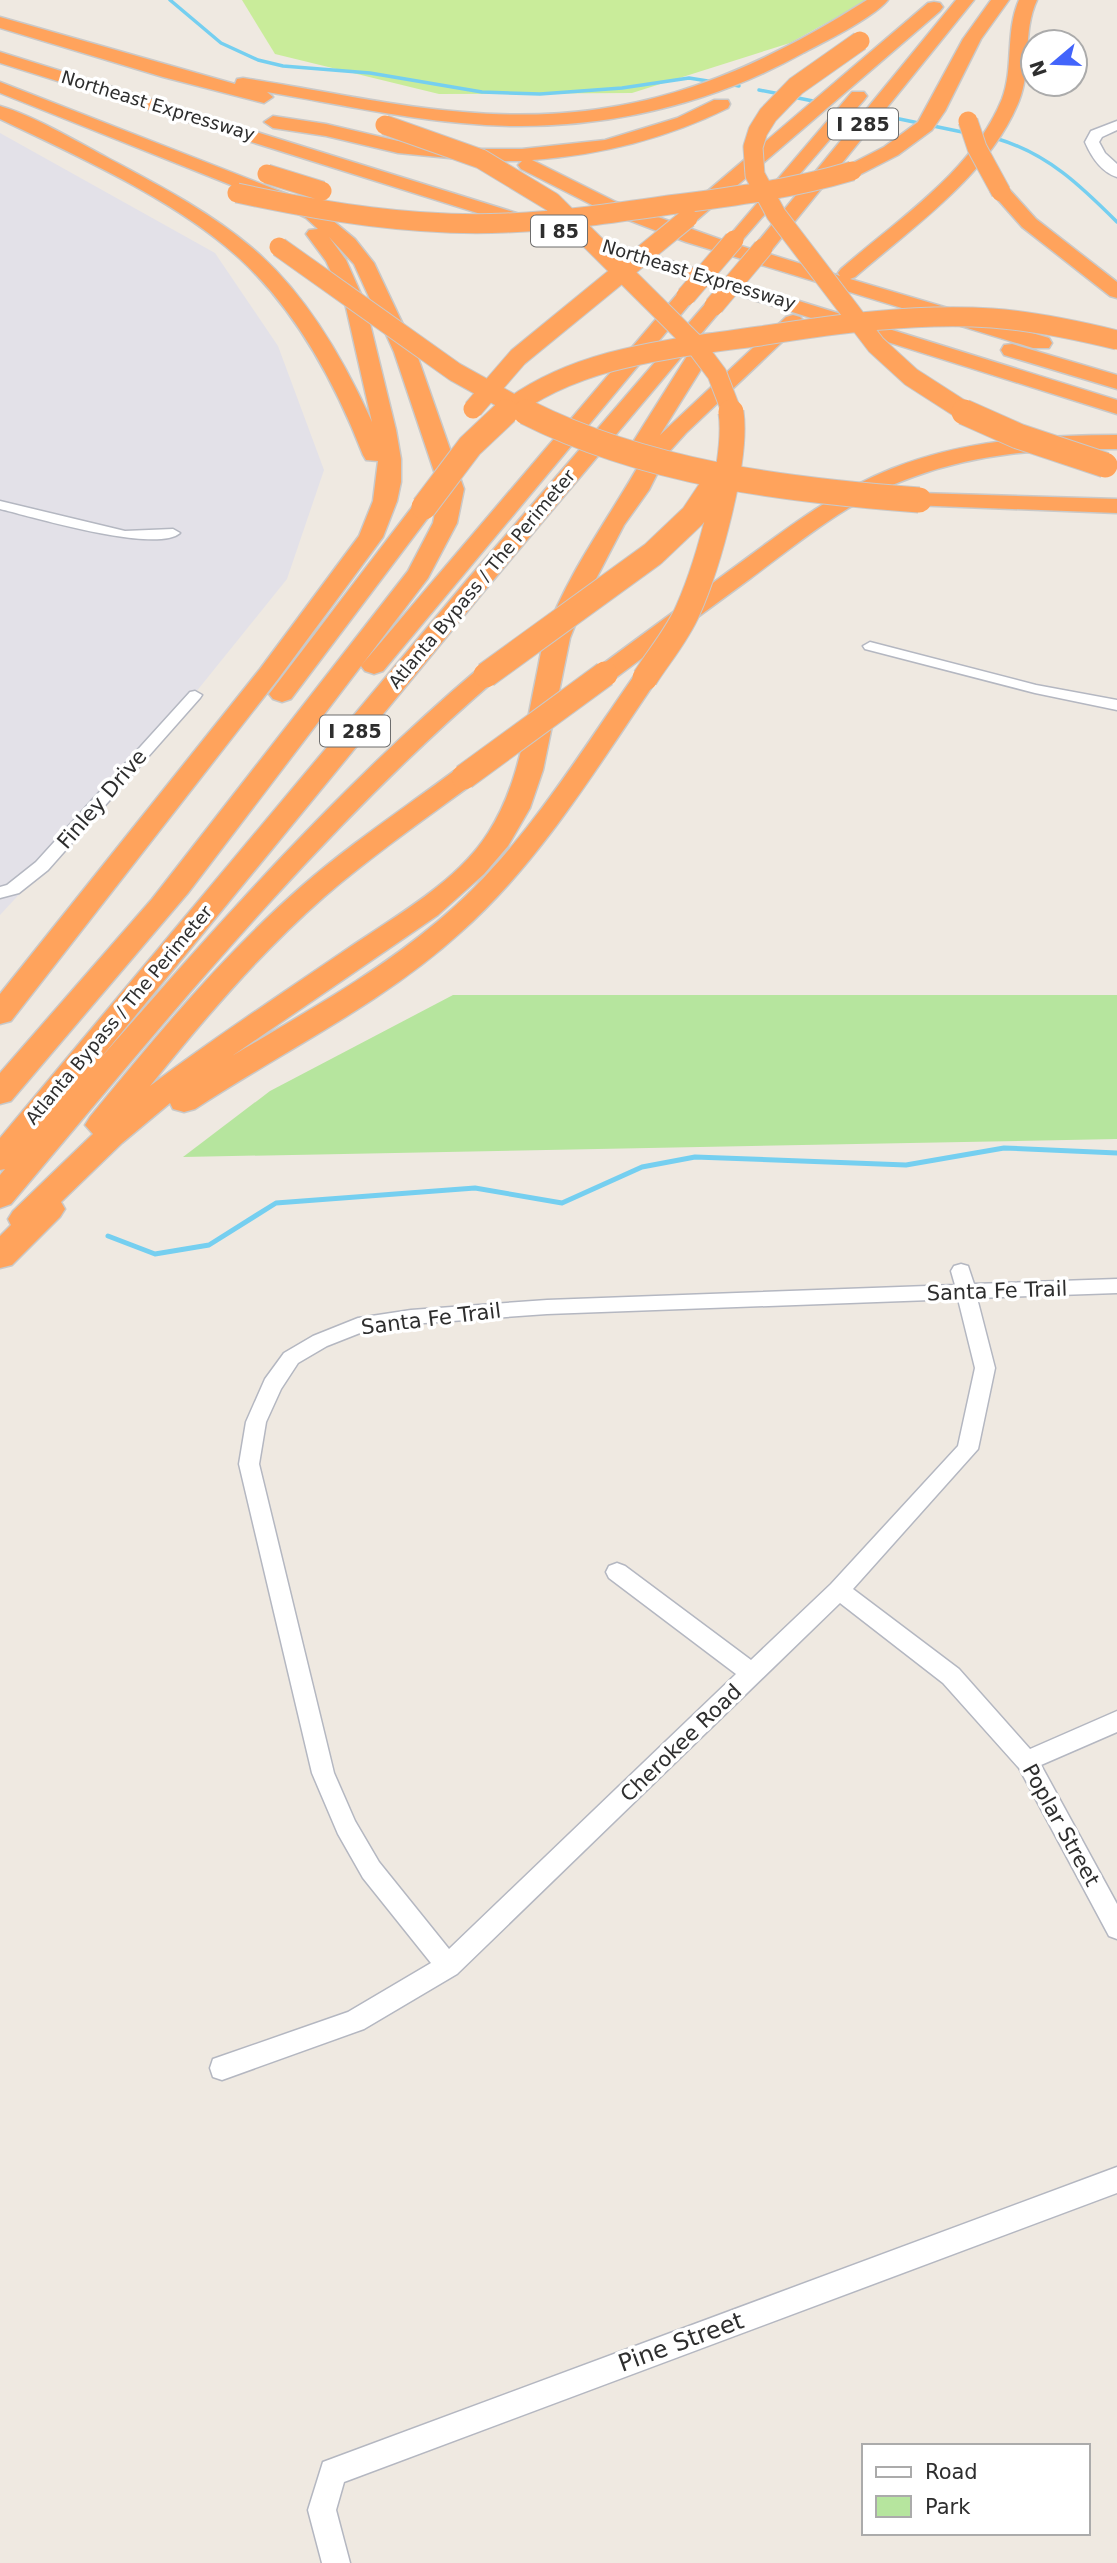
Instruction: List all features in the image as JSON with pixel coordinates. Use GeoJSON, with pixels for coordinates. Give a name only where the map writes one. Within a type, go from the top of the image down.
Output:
{"type":"FeatureCollection","features":[{"type":"Feature","properties":{"kind":"highway"},"geometry":{"type":"LineString","coordinates":[[243,83],[462,118],[520,121],[578,119],[637,111],[716,87],[825,35],[882,0]]}},
{"type":"Feature","properties":{"kind":"highway","name":"Northeast Expressway"},"geometry":{"type":"LineString","coordinates":[[436,172],[266,120],[326,130],[395,147],[458,154],[540,153],[628,141],[697,118],[830,41],[853,26],[882,0]]}},
{"type":"Feature","properties":{"kind":"highway","name":"I 285"},"geometry":{"type":"LineString","coordinates":[[720,308],[911,63],[965,0]]}},
{"type":"Feature","properties":{"kind":"highway"},"geometry":{"type":"LineString","coordinates":[[0,87],[254,186],[339,213],[443,223],[541,222],[686,211],[825,179],[866,164],[909,140],[926,124],[984,20],[1000,0]]}},
{"type":"Feature","properties":{"kind":"highway"},"geometry":{"type":"LineString","coordinates":[[612,525],[637,490],[657,452],[678,428],[985,146],[1013,95],[1019,24],[1028,0]]}},
{"type":"Feature","properties":{"kind":"highway"},"geometry":{"type":"LineString","coordinates":[[0,1021],[93,921],[279,699],[418,504],[478,402],[518,357],[686,211],[937,4]]}},
{"type":"Feature","properties":{"kind":"highway","name":"Atlanta Bypass / The Perimeter"},"geometry":{"type":"LineString","coordinates":[[0,1093],[163,904],[338,709],[686,296],[937,4]]}},
{"type":"Feature","properties":{"kind":"highway"},"geometry":{"type":"LineString","coordinates":[[984,20],[967,68],[965,95],[968,121],[977,148],[1001,192],[1028,223],[1117,292]]}},
{"type":"Feature","properties":{"kind":"highway"},"geometry":{"type":"LineString","coordinates":[[0,1256],[93,1170],[160,1117],[253,1057],[344,1005],[413,957],[452,926],[525,849],[677,632],[691,602],[718,522],[728,463],[732,415],[729,398],[718,374],[693,342],[552,202],[503,171],[448,146],[385,125],[228,89],[1,26]]}},
{"type":"Feature","properties":{"kind":"highway","name":"Northeast Expressway"},"geometry":{"type":"LineString","coordinates":[[1,26],[195,98]]}},
{"type":"Feature","properties":{"kind":"highway"},"geometry":{"type":"LineString","coordinates":[[865,36],[788,94],[761,125],[753,148],[754,169],[766,200],[871,337],[910,377],[949,403],[999,429],[1111,466]]}},
{"type":"Feature","properties":{"kind":"highway"},"geometry":{"type":"LineString","coordinates":[[104,54],[401,116],[485,144],[609,206],[693,238],[1117,366]]}},
{"type":"Feature","properties":{"kind":"highway","name":"Northeast Expressway"},"geometry":{"type":"LineString","coordinates":[[0,57],[1117,407]]}},
{"type":"Feature","properties":{"kind":"highway"},"geometry":{"type":"LineString","coordinates":[[0,74],[313,214],[348,243],[364,263],[405,352],[452,489],[452,507],[445,530],[419,573],[163,904]]}},
{"type":"Feature","properties":{"kind":"highway"},"geometry":{"type":"LineString","coordinates":[[0,100],[171,172],[254,186],[432,213],[556,215],[686,211]]}},
{"type":"Feature","properties":{"kind":"highway"},"geometry":{"type":"LineString","coordinates":[[0,112],[214,213],[279,247],[485,391],[576,434],[645,457],[718,476],[828,493],[919,500],[1117,506]]}},
{"type":"Feature","properties":{"kind":"highway"},"geometry":{"type":"LineString","coordinates":[[68,144],[192,215],[244,251],[275,281],[311,328],[359,418],[374,454],[375,495],[363,533],[342,576]]}},
{"type":"Feature","properties":{"kind":"highway"},"geometry":{"type":"LineString","coordinates":[[0,1014],[261,685],[371,537],[385,501],[390,459],[355,303],[336,260],[314,232],[286,206],[254,186]]}},
{"type":"Feature","properties":{"kind":"highway","name":"Northeast Expressway"},"geometry":{"type":"LineString","coordinates":[[489,188],[1117,382]]}},
{"type":"Feature","properties":{"kind":"highway"},"geometry":{"type":"LineString","coordinates":[[24,1219],[111,1135],[156,1097],[198,1065],[428,908],[474,868],[498,840],[516,808],[530,769],[557,638],[573,600],[612,525],[641,447],[720,308]]}},
{"type":"Feature","properties":{"kind":"highway","name":"Atlanta Bypass / The Perimeter"},"geometry":{"type":"LineString","coordinates":[[0,1159],[477,585],[720,308]]}},
{"type":"Feature","properties":{"kind":"highway"},"geometry":{"type":"LineString","coordinates":[[418,504],[475,438],[504,412],[528,396],[577,373],[632,356],[820,327],[925,317],[1028,322],[1117,340]]}},
{"type":"Feature","properties":{"kind":"highway"},"geometry":{"type":"LineString","coordinates":[[0,1249],[212,991],[293,910],[357,856],[816,519],[874,484],[927,465],[991,450],[1055,443],[1117,442]]}},
{"type":"Feature","properties":{"kind":"highway"},"geometry":{"type":"LineString","coordinates":[[0,1196],[204,956],[387,764],[430,722],[486,675],[653,554],[693,516],[728,463]]}},
{"type":"Feature","properties":{"kind":"street"},"geometry":{"type":"LineString","coordinates":[[1117,125],[1096,134],[1092,142],[1098,155],[1117,172]]}},
{"type":"Feature","properties":{"kind":"street"},"geometry":{"type":"LineString","coordinates":[[0,505],[125,536],[173,533]]}},
{"type":"Feature","properties":{"kind":"street"},"geometry":{"type":"LineString","coordinates":[[870,646],[1035,689],[1117,705]]}},
{"type":"Feature","properties":{"kind":"street","name":"Finley Drive"},"geometry":{"type":"LineString","coordinates":[[0,892],[13,888],[58,849],[195,695]]}},
{"type":"Feature","properties":{"kind":"street","name":"Santa Fe Trail"},"geometry":{"type":"LineString","coordinates":[[448,1966],[371,1870],[346,1827],[323,1773],[249,1464],[256,1422],[272,1385],[291,1357],[320,1340],[358,1326],[411,1317],[963,1282],[1117,1286]]}},
{"type":"Feature","properties":{"kind":"street","name":"Cherokee Road"},"geometry":{"type":"LineString","coordinates":[[222,2068],[355,2021],[448,1966],[839,1590],[968,1450],[985,1368],[963,1282]]}},
{"type":"Feature","properties":{"kind":"street"},"geometry":{"type":"LineString","coordinates":[[617,1572],[753,1674]]}},
{"type":"Feature","properties":{"kind":"street","name":"Poplar Street"},"geometry":{"type":"LineString","coordinates":[[839,1590],[951,1676],[1027,1761],[1117,1928]]}},
{"type":"Feature","properties":{"kind":"street"},"geometry":{"type":"LineString","coordinates":[[1027,1761],[1117,1721]]}},
{"type":"Feature","properties":{"kind":"street","name":"Pine Street"},"geometry":{"type":"LineString","coordinates":[[336,2563],[322,2510],[333,2472],[1117,2180]]}},
{"type":"Feature","properties":{"kind":"shaded area"},"geometry":{"type":"Polygon","coordinates":[[[0,133],[215,253],[278,346],[324,470],[287,579],[121,785],[0,915],[0,133]]]}},
{"type":"Feature","properties":{"kind":"green space"},"geometry":{"type":"Polygon","coordinates":[[[242,0],[868,0],[790,43],[632,93],[439,94],[275,54],[242,0]]]}},
{"type":"Feature","properties":{"kind":"green space"},"geometry":{"type":"Polygon","coordinates":[[[453,995],[1117,995],[1117,1139],[183,1157],[270,1091],[453,995]]]}},
{"type":"Feature","properties":{"kind":"waterway"},"geometry":{"type":"LineString","coordinates":[[170,0],[221,43],[258,60],[283,66],[370,73],[482,92],[540,94],[622,88],[689,78],[714,82]]}},
{"type":"Feature","properties":{"kind":"waterway"},"geometry":{"type":"LineString","coordinates":[[729,84],[739,86]]}},
{"type":"Feature","properties":{"kind":"waterway"},"geometry":{"type":"LineString","coordinates":[[759,90],[780,94]]}},
{"type":"Feature","properties":{"kind":"waterway"},"geometry":{"type":"LineString","coordinates":[[793,97],[818,102]]}},
{"type":"Feature","properties":{"kind":"waterway"},"geometry":{"type":"LineString","coordinates":[[885,116],[967,133]]}},
{"type":"Feature","properties":{"kind":"waterway"},"geometry":{"type":"LineString","coordinates":[[998,139],[1048,162],[1077,184],[1117,222]]}},
{"type":"Feature","properties":{"kind":"waterway"},"geometry":{"type":"LineString","coordinates":[[108,1236],[155,1254],[209,1245],[276,1203],[475,1188],[562,1203],[642,1167],[695,1157],[906,1165],[1004,1148],[1117,1153]]}}]}
